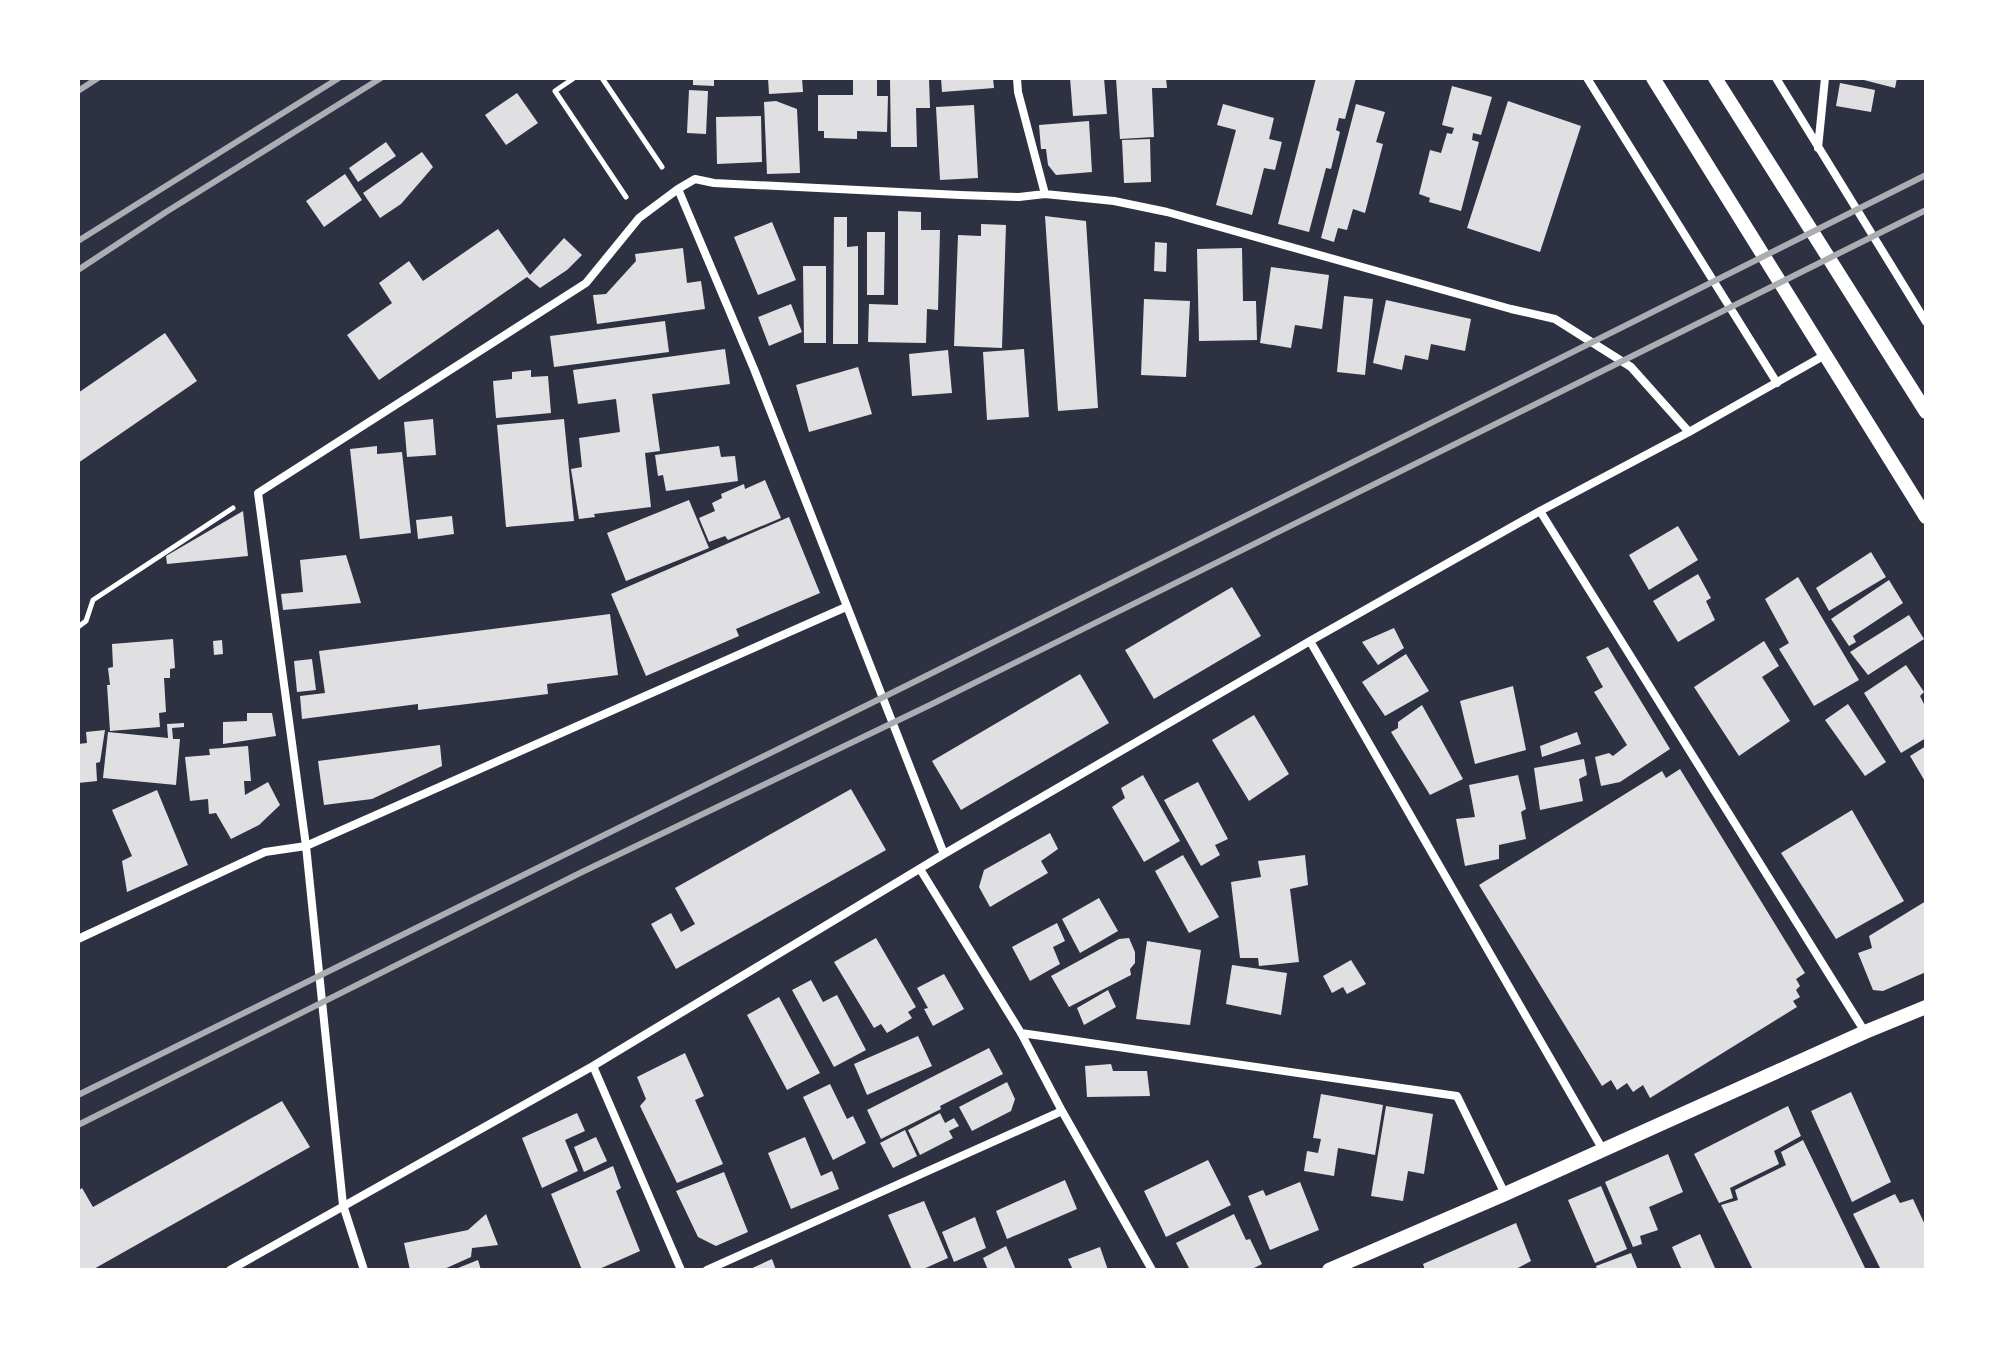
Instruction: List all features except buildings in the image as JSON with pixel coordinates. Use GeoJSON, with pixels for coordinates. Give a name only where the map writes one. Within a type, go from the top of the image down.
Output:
{"type":"FeatureCollection","features":[{"type":"Feature","properties":{"kind":"street"},"geometry":{"type":"LineString","coordinates":[[1017,78],[1045,194]]}},
{"type":"Feature","properties":{"kind":"street"},"geometry":{"type":"LineString","coordinates":[[1587,78],[1777,383]]}},
{"type":"Feature","properties":{"kind":"street"},"geometry":{"type":"LineString","coordinates":[[1653,78],[1926,517]]}},
{"type":"Feature","properties":{"kind":"street"},"geometry":{"type":"LineString","coordinates":[[1715,78],[1926,412]]}},
{"type":"Feature","properties":{"kind":"street"},"geometry":{"type":"LineString","coordinates":[[1776,78],[1926,322]]}},
{"type":"Feature","properties":{"kind":"street"},"geometry":{"type":"LineString","coordinates":[[1818,148],[1825,78]]}},
{"type":"Feature","properties":{"kind":"street"},"geometry":{"type":"LineString","coordinates":[[364,1270],[343,1205],[306,846],[258,493],[586,283],[639,218],[678,189],[695,179],[714,183],[960,195],[1019,197],[1045,194],[1114,201],[1202,221],[1555,319],[1631,367],[1689,432]]}},
{"type":"Feature","properties":{"kind":"street"},"geometry":{"type":"LineString","coordinates":[[678,189],[754,369],[944,854]]}},
{"type":"Feature","properties":{"kind":"street"},"geometry":{"type":"LineString","coordinates":[[230,1270],[593,1066],[944,854],[1310,641],[1825,355]]}},
{"type":"Feature","properties":{"kind":"street"},"geometry":{"type":"LineString","coordinates":[[1540,511],[1865,1032]]}},
{"type":"Feature","properties":{"kind":"street"},"geometry":{"type":"LineString","coordinates":[[78,939],[265,852],[306,846],[846,607]]}},
{"type":"Feature","properties":{"kind":"street"},"geometry":{"type":"LineString","coordinates":[[1310,641],[1603,1150]]}},
{"type":"Feature","properties":{"kind":"street"},"geometry":{"type":"LineString","coordinates":[[920,869],[1021,1033],[1152,1270]]}},
{"type":"Feature","properties":{"kind":"street"},"geometry":{"type":"LineString","coordinates":[[1329,1270],[1926,1007]]}},
{"type":"Feature","properties":{"kind":"street"},"geometry":{"type":"LineString","coordinates":[[1021,1033],[1457,1096],[1505,1194]]}},
{"type":"Feature","properties":{"kind":"street"},"geometry":{"type":"LineString","coordinates":[[593,1066],[681,1270]]}},
{"type":"Feature","properties":{"kind":"street"},"geometry":{"type":"LineString","coordinates":[[707,1270],[1062,1111]]}},
{"type":"Feature","properties":{"kind":"path"},"geometry":{"type":"LineString","coordinates":[[574,78],[555,91],[639,218]]}},
{"type":"Feature","properties":{"kind":"path"},"geometry":{"type":"LineString","coordinates":[[602,78],[678,189]]}},
{"type":"Feature","properties":{"kind":"path"},"geometry":{"type":"LineString","coordinates":[[78,627],[86,621],[93,600],[258,493]]}},
{"type":"Feature","properties":{"kind":"railway"},"geometry":{"type":"LineString","coordinates":[[78,91],[98,78]]}},
{"type":"Feature","properties":{"kind":"railway"},"geometry":{"type":"LineString","coordinates":[[78,241],[339,78]]}},
{"type":"Feature","properties":{"kind":"railway"},"geometry":{"type":"LineString","coordinates":[[78,270],[381,78]]}},
{"type":"Feature","properties":{"kind":"railway"},"geometry":{"type":"LineString","coordinates":[[78,1095],[926,676],[1926,175]]}},
{"type":"Feature","properties":{"kind":"railway"},"geometry":{"type":"LineString","coordinates":[[78,1125],[580,873],[932,704],[1926,210]]}}]}
